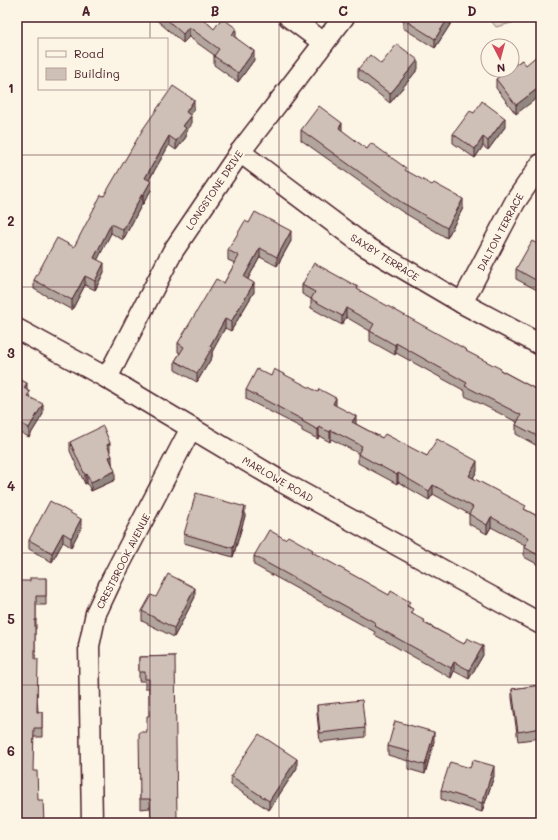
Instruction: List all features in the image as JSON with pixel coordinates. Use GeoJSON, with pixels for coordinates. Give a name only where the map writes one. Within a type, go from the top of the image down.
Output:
{"type":"FeatureCollection","features":[{"type":"Feature","properties":{"kind":"street"},"geometry":{"type":"LineString","coordinates":[[289,17],[324,43]]}},
{"type":"Feature","properties":{"kind":"street","name":"LONGSTONE DRIVE"},"geometry":{"type":"LineString","coordinates":[[107,378],[172,251],[240,152],[344,17]]}},
{"type":"Feature","properties":{"kind":"street","name":"SAXBY TERRACE"},"geometry":{"type":"LineString","coordinates":[[240,152],[365,246],[462,303],[541,345]]}},
{"type":"Feature","properties":{"kind":"street","name":"DALTON TERRACE"},"geometry":{"type":"LineString","coordinates":[[462,303],[515,202],[541,164]]}},
{"type":"Feature","properties":{"kind":"street","name":"MARLOWE ROAD"},"geometry":{"type":"LineString","coordinates":[[17,329],[107,378],[282,482],[541,624]]}},
{"type":"Feature","properties":{"kind":"street","name":"CRESTBROOK AVENUE"},"geometry":{"type":"LineString","coordinates":[[92,823],[89,646],[96,613],[115,572],[191,428]]}},
{"type":"Feature","properties":{"kind":"shaded area"},"geometry":{"type":"Polygon","coordinates":[[[488,17],[535,17],[496,27],[488,17]]]}},
{"type":"Feature","properties":{"kind":"building"},"geometry":{"type":"Polygon","coordinates":[[[164,17],[201,17],[214,29],[222,18],[236,28],[232,35],[254,51],[238,73],[214,56],[219,49],[189,27],[183,34],[164,17]]]}},
{"type":"Feature","properties":{"kind":"building"},"geometry":{"type":"Polygon","coordinates":[[[404,17],[449,17],[435,39],[403,19],[404,17]]]}},
{"type":"Feature","properties":{"kind":"building"},"geometry":{"type":"Polygon","coordinates":[[[397,44],[418,60],[390,94],[358,69],[370,55],[381,64],[397,44]]]}},
{"type":"Feature","properties":{"kind":"building"},"geometry":{"type":"Polygon","coordinates":[[[539,54],[541,56],[541,86],[516,105],[496,79],[520,78],[520,61],[522,60],[526,65],[539,54]]]}},
{"type":"Feature","properties":{"kind":"building"},"geometry":{"type":"Polygon","coordinates":[[[173,86],[194,100],[186,112],[191,116],[183,126],[186,128],[176,141],[169,136],[145,178],[151,181],[143,195],[142,194],[123,230],[111,224],[94,258],[104,263],[95,281],[85,276],[72,300],[34,280],[57,238],[74,247],[101,195],[104,196],[143,129],[173,86]]]}},
{"type":"Feature","properties":{"kind":"building"},"geometry":{"type":"Polygon","coordinates":[[[482,101],[505,118],[488,141],[483,137],[475,149],[453,134],[470,111],[474,113],[482,101]]]}},
{"type":"Feature","properties":{"kind":"building"},"geometry":{"type":"Polygon","coordinates":[[[319,106],[342,123],[339,128],[367,149],[371,143],[406,168],[405,170],[432,185],[434,183],[463,199],[447,228],[401,202],[301,130],[319,106]]]}},
{"type":"Feature","properties":{"kind":"building"},"geometry":{"type":"Polygon","coordinates":[[[255,212],[291,231],[277,257],[260,248],[244,277],[254,283],[231,322],[225,319],[210,346],[212,348],[197,373],[175,361],[184,347],[178,343],[216,279],[224,283],[239,256],[228,250],[245,221],[249,223],[255,212]]]}},
{"type":"Feature","properties":{"kind":"building"},"geometry":{"type":"Polygon","coordinates":[[[532,241],[541,246],[541,283],[516,269],[532,241]]]}},
{"type":"Feature","properties":{"kind":"building"},"geometry":{"type":"Polygon","coordinates":[[[314,263],[358,287],[357,289],[467,350],[466,351],[541,392],[541,438],[516,425],[521,415],[465,386],[467,383],[396,343],[395,345],[370,331],[374,324],[346,308],[342,316],[311,299],[315,292],[302,285],[314,263]]]}},
{"type":"Feature","properties":{"kind":"building"},"geometry":{"type":"Polygon","coordinates":[[[257,369],[271,376],[274,369],[318,392],[319,389],[336,398],[333,404],[356,416],[352,422],[382,438],[385,434],[427,456],[437,439],[477,461],[469,476],[526,506],[524,509],[541,518],[541,557],[524,547],[529,538],[491,517],[487,525],[469,514],[473,507],[433,485],[429,491],[398,473],[397,475],[358,454],[362,446],[331,430],[330,432],[319,427],[318,430],[302,421],[303,420],[246,390],[257,369]]]}},
{"type":"Feature","properties":{"kind":"building"},"geometry":{"type":"Polygon","coordinates":[[[17,378],[27,383],[24,388],[30,392],[27,396],[43,404],[29,428],[17,421],[17,378]]]}},
{"type":"Feature","properties":{"kind":"building"},"geometry":{"type":"Polygon","coordinates":[[[103,426],[110,443],[107,445],[112,456],[109,457],[115,471],[91,482],[87,474],[85,475],[70,442],[103,426]]]}},
{"type":"Feature","properties":{"kind":"building"},"geometry":{"type":"Polygon","coordinates":[[[196,493],[245,507],[233,548],[184,534],[196,493]]]}},
{"type":"Feature","properties":{"kind":"building"},"geometry":{"type":"Polygon","coordinates":[[[50,501],[81,519],[71,538],[63,533],[52,553],[29,540],[50,501]]]}},
{"type":"Feature","properties":{"kind":"building"},"geometry":{"type":"Polygon","coordinates":[[[269,530],[285,539],[288,536],[313,550],[312,552],[389,595],[391,591],[410,602],[407,606],[413,609],[411,613],[425,621],[424,623],[464,644],[467,638],[483,646],[469,670],[454,662],[451,668],[375,626],[376,623],[254,556],[269,530]]]}},
{"type":"Feature","properties":{"kind":"building"},"geometry":{"type":"Polygon","coordinates":[[[168,574],[195,588],[174,628],[142,611],[151,595],[156,597],[168,574]]]}},
{"type":"Feature","properties":{"kind":"building"},"geometry":{"type":"Polygon","coordinates":[[[30,578],[46,578],[46,596],[36,596],[35,659],[38,659],[37,712],[42,712],[42,728],[34,728],[33,771],[37,771],[38,800],[43,800],[44,823],[17,823],[17,581],[30,581],[30,578]]]}},
{"type":"Feature","properties":{"kind":"building"},"geometry":{"type":"Polygon","coordinates":[[[175,656],[177,823],[151,823],[150,799],[140,799],[139,732],[147,732],[147,716],[149,716],[149,679],[145,679],[145,672],[139,672],[139,657],[175,656]]]}},
{"type":"Feature","properties":{"kind":"building"},"geometry":{"type":"Polygon","coordinates":[[[541,685],[541,728],[518,732],[512,689],[541,685]]]}},
{"type":"Feature","properties":{"kind":"building"},"geometry":{"type":"Polygon","coordinates":[[[362,700],[365,728],[320,733],[317,705],[362,700]]]}},
{"type":"Feature","properties":{"kind":"building"},"geometry":{"type":"Polygon","coordinates":[[[395,721],[434,732],[425,765],[408,760],[410,752],[388,746],[395,721]]]}},
{"type":"Feature","properties":{"kind":"building"},"geometry":{"type":"Polygon","coordinates":[[[259,734],[297,759],[269,801],[231,776],[259,734]]]}},
{"type":"Feature","properties":{"kind":"building"},"geometry":{"type":"Polygon","coordinates":[[[473,760],[494,766],[482,803],[441,790],[450,762],[470,768],[473,760]]]}}]}
